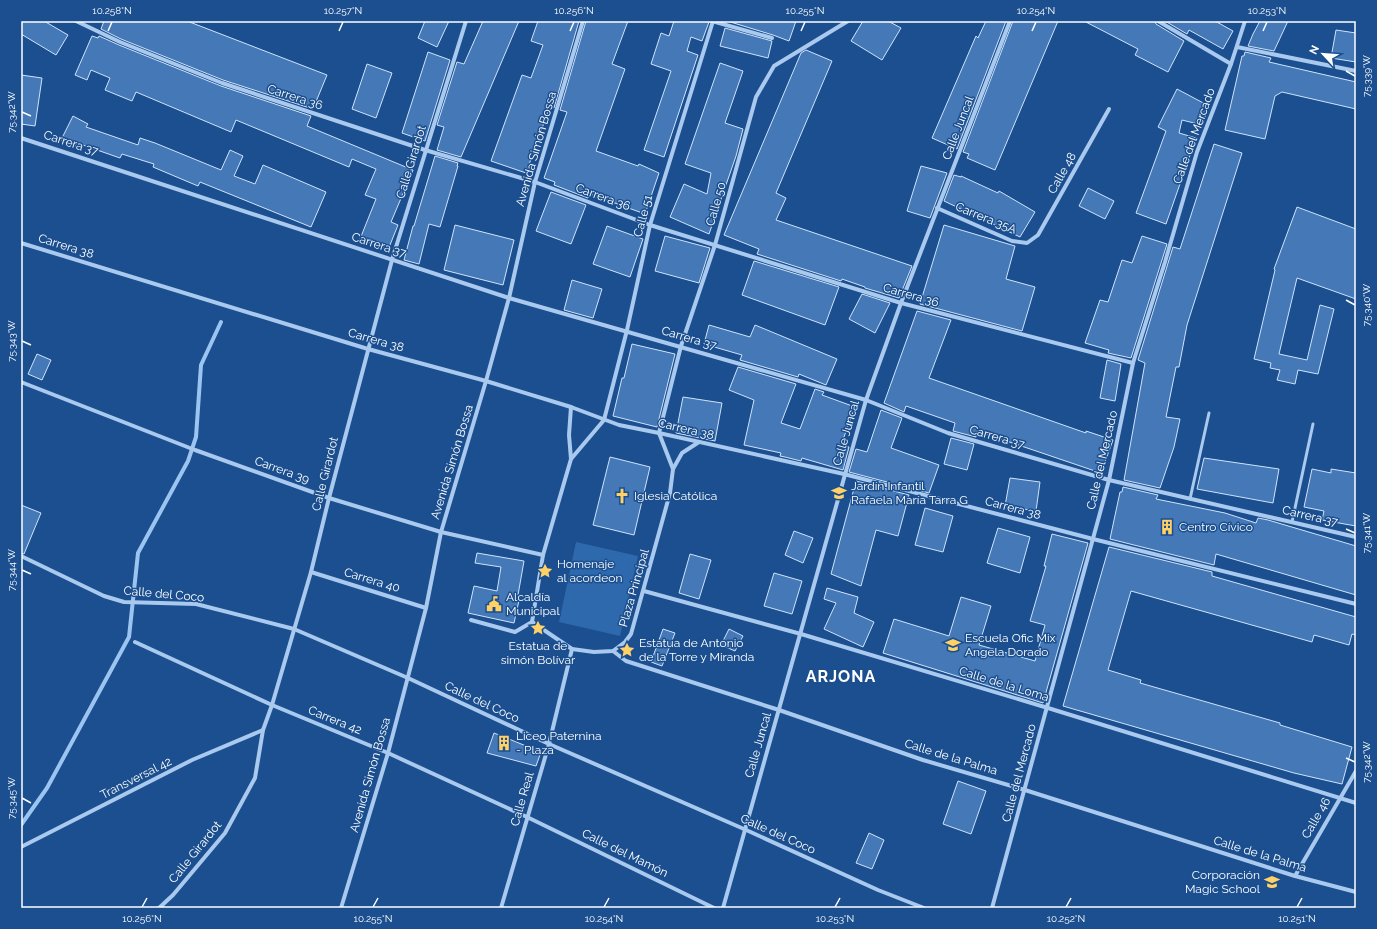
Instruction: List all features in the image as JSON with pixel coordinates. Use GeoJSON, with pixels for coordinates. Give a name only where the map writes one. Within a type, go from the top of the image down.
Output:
{"type":"FeatureCollection","features":[{"type":"Feature","properties":{"kind":"street","name":"Carrera 36"},"geometry":{"type":"LineString","coordinates":[[76,21],[120,42],[222,83],[425,150],[535,182],[650,225],[901,303],[1133,363]]}},
{"type":"Feature","properties":{"kind":"street","name":"Calle Girardot"},"geometry":{"type":"LineString","coordinates":[[159,908],[173,895],[226,833],[255,778],[263,730],[272,705],[311,572],[392,260],[466,21]]}},
{"type":"Feature","properties":{"kind":"street","name":"Avenida Simón Bossa"},"geometry":{"type":"LineString","coordinates":[[341,908],[388,753],[426,608],[441,532],[509,298],[535,182],[583,21]]}},
{"type":"Feature","properties":{"kind":"street"},"geometry":{"type":"LineString","coordinates":[[712,21],[772,38]]}},
{"type":"Feature","properties":{"kind":"street","name":"Calle 51"},"geometry":{"type":"LineString","coordinates":[[604,420],[627,330],[650,225],[712,21]]}},
{"type":"Feature","properties":{"kind":"street","name":"Calle 50"},"geometry":{"type":"LineString","coordinates":[[659,433],[681,346],[715,245],[756,96],[774,66],[848,21]]}},
{"type":"Feature","properties":{"kind":"street","name":"Calle Juncal"},"geometry":{"type":"LineString","coordinates":[[723,908],[866,400],[937,208],[1010,21]]}},
{"type":"Feature","properties":{"kind":"street"},"geometry":{"type":"LineString","coordinates":[[1158,21],[1232,64]]}},
{"type":"Feature","properties":{"kind":"street","name":"Calle del Mercado"},"geometry":{"type":"LineString","coordinates":[[992,908],[1048,708],[1109,480],[1133,363],[1165,262],[1197,152],[1232,64],[1245,21]]}},
{"type":"Feature","properties":{"kind":"street"},"geometry":{"type":"LineString","coordinates":[[1237,47],[1356,71]]}},
{"type":"Feature","properties":{"kind":"street","name":"Calle 48"},"geometry":{"type":"LineString","coordinates":[[1027,243],[1038,235],[1109,109]]}},
{"type":"Feature","properties":{"kind":"street","name":"Carrera 37"},"geometry":{"type":"LineString","coordinates":[[21,138],[509,298],[627,330],[866,400],[948,433],[1109,480],[1356,537]]}},
{"type":"Feature","properties":{"kind":"street","name":"Carrera 35A"},"geometry":{"type":"LineString","coordinates":[[937,208],[1012,240],[1027,243]]}},
{"type":"Feature","properties":{"kind":"street","name":"Carrera 38"},"geometry":{"type":"LineString","coordinates":[[21,243],[368,349],[486,380],[571,407],[619,425],[844,474],[1093,539],[1356,604]]}},
{"type":"Feature","properties":{"kind":"street","name":"Carrera 39"},"geometry":{"type":"LineString","coordinates":[[21,382],[195,450],[329,498],[441,532],[542,555]]}},
{"type":"Feature","properties":{"kind":"street"},"geometry":{"type":"LineString","coordinates":[[532,622],[542,555],[570,459],[569,434],[571,407]]}},
{"type":"Feature","properties":{"kind":"street"},"geometry":{"type":"LineString","coordinates":[[570,459],[604,420]]}},
{"type":"Feature","properties":{"kind":"street","name":"Plaza Principal"},"geometry":{"type":"LineString","coordinates":[[612,651],[625,642],[631,634],[670,493],[673,469],[659,433]]}},
{"type":"Feature","properties":{"kind":"street"},"geometry":{"type":"LineString","coordinates":[[673,469],[682,453],[699,442]]}},
{"type":"Feature","properties":{"kind":"street","name":"Calle del Coco"},"geometry":{"type":"LineString","coordinates":[[21,556],[104,596],[128,602],[196,604],[294,629],[408,678],[549,744],[744,829],[878,890],[924,908]]}},
{"type":"Feature","properties":{"kind":"street","name":"Carrera 40"},"geometry":{"type":"LineString","coordinates":[[311,572],[426,608]]}},
{"type":"Feature","properties":{"kind":"street","name":"Calle de la Loma"},"geometry":{"type":"LineString","coordinates":[[644,590],[801,634],[1356,803]]}},
{"type":"Feature","properties":{"kind":"street"},"geometry":{"type":"LineString","coordinates":[[471,620],[515,632],[532,622]]}},
{"type":"Feature","properties":{"kind":"street"},"geometry":{"type":"LineString","coordinates":[[532,622],[572,650],[594,652],[612,651]]}},
{"type":"Feature","properties":{"kind":"street","name":"Carrera 42"},"geometry":{"type":"LineString","coordinates":[[135,642],[272,705],[388,753],[527,817]]}},
{"type":"Feature","properties":{"kind":"street","name":"Calle Real"},"geometry":{"type":"LineString","coordinates":[[501,908],[549,744],[572,650]]}},
{"type":"Feature","properties":{"kind":"street","name":"Calle de la Palma"},"geometry":{"type":"LineString","coordinates":[[612,651],[626,661],[778,710],[923,760],[1025,790],[1295,876],[1356,892]]}},
{"type":"Feature","properties":{"kind":"street","name":"Transversal 42"},"geometry":{"type":"LineString","coordinates":[[21,847],[192,760],[263,730]]}},
{"type":"Feature","properties":{"kind":"street","name":"Calle 46"},"geometry":{"type":"LineString","coordinates":[[1295,876],[1356,771]]}},
{"type":"Feature","properties":{"kind":"street","name":"Calle del Mamón"},"geometry":{"type":"LineString","coordinates":[[527,817],[714,908]]}},
{"type":"Feature","properties":{"kind":"lane"},"geometry":{"type":"LineString","coordinates":[[1190,499],[1209,413]]}},
{"type":"Feature","properties":{"kind":"lane"},"geometry":{"type":"LineString","coordinates":[[1292,522],[1313,424]]}},
{"type":"Feature","properties":{"kind":"shaded area"},"geometry":{"type":"Polygon","coordinates":[[[576,542],[638,556],[620,636],[559,622],[576,542]]]}},
{"type":"Feature","properties":{"kind":"building"},"geometry":{"type":"Polygon","coordinates":[[[23,21],[44,21],[68,35],[56,55],[21,34],[21,25],[23,21]]]}},
{"type":"Feature","properties":{"kind":"building"},"geometry":{"type":"Polygon","coordinates":[[[104,21],[187,21],[327,75],[313,109],[223,80],[121,39],[101,29],[104,21]]]}},
{"type":"Feature","properties":{"kind":"building"},"geometry":{"type":"Polygon","coordinates":[[[425,21],[449,21],[437,47],[418,38],[425,21]]]}},
{"type":"Feature","properties":{"kind":"building"},"geometry":{"type":"Polygon","coordinates":[[[483,21],[519,21],[461,157],[437,150],[444,127],[437,125],[457,62],[464,64],[483,21]]]}},
{"type":"Feature","properties":{"kind":"building"},"geometry":{"type":"Polygon","coordinates":[[[538,21],[579,21],[554,108],[550,106],[526,173],[491,161],[522,75],[531,78],[543,45],[531,41],[538,21]]]}},
{"type":"Feature","properties":{"kind":"building"},"geometry":{"type":"Polygon","coordinates":[[[586,21],[628,21],[612,64],[625,69],[596,151],[638,166],[639,164],[659,173],[645,214],[590,194],[588,198],[554,185],[555,182],[544,178],[567,112],[560,110],[586,21]]]}},
{"type":"Feature","properties":{"kind":"building"},"geometry":{"type":"Polygon","coordinates":[[[674,21],[709,22],[702,41],[691,37],[687,51],[698,55],[664,157],[644,150],[671,71],[651,64],[661,33],[669,36],[674,21]]]}},
{"type":"Feature","properties":{"kind":"building"},"geometry":{"type":"Polygon","coordinates":[[[727,21],[796,21],[789,41],[727,21]]]}},
{"type":"Feature","properties":{"kind":"building"},"geometry":{"type":"Polygon","coordinates":[[[863,21],[888,21],[901,28],[882,60],[851,41],[863,21]]]}},
{"type":"Feature","properties":{"kind":"building"},"geometry":{"type":"Polygon","coordinates":[[[986,21],[1006,21],[957,149],[932,138],[976,36],[978,38],[986,21]]]}},
{"type":"Feature","properties":{"kind":"building"},"geometry":{"type":"Polygon","coordinates":[[[1013,21],[1058,21],[995,170],[967,158],[969,154],[963,152],[1013,21]]]}},
{"type":"Feature","properties":{"kind":"building"},"geometry":{"type":"Polygon","coordinates":[[[1084,21],[1155,21],[1156,24],[1184,41],[1168,72],[1135,55],[1138,49],[1084,21]]]}},
{"type":"Feature","properties":{"kind":"building"},"geometry":{"type":"Polygon","coordinates":[[[1165,21],[1215,21],[1233,31],[1223,49],[1189,30],[1187,34],[1165,21]]]}},
{"type":"Feature","properties":{"kind":"building"},"geometry":{"type":"Polygon","coordinates":[[[1260,21],[1288,21],[1274,51],[1248,46],[1260,21]]]}},
{"type":"Feature","properties":{"kind":"building"},"geometry":{"type":"Polygon","coordinates":[[[725,28],[772,41],[768,58],[720,46],[725,28]]]}},
{"type":"Feature","properties":{"kind":"building"},"geometry":{"type":"Polygon","coordinates":[[[1336,30],[1356,33],[1356,62],[1331,58],[1336,30]]]}},
{"type":"Feature","properties":{"kind":"building"},"geometry":{"type":"Polygon","coordinates":[[[92,36],[98,38],[99,36],[221,86],[311,116],[307,126],[413,170],[391,222],[398,225],[388,250],[360,239],[376,199],[365,195],[376,169],[352,159],[349,167],[236,120],[231,132],[136,92],[132,101],[105,90],[110,78],[91,70],[87,80],[75,75],[92,36]]]}},
{"type":"Feature","properties":{"kind":"building"},"geometry":{"type":"Polygon","coordinates":[[[806,50],[832,61],[776,193],[786,198],[776,220],[912,266],[899,298],[865,288],[842,279],[841,281],[757,254],[759,249],[724,235],[801,53],[806,50]]]}},
{"type":"Feature","properties":{"kind":"building"},"geometry":{"type":"Polygon","coordinates":[[[428,52],[450,60],[425,141],[402,133],[428,52]]]}},
{"type":"Feature","properties":{"kind":"building"},"geometry":{"type":"Polygon","coordinates":[[[1245,52],[1271,58],[1269,62],[1356,82],[1356,109],[1282,92],[1275,96],[1265,139],[1225,130],[1242,56],[1244,56],[1245,52]]]}},
{"type":"Feature","properties":{"kind":"building"},"geometry":{"type":"Polygon","coordinates":[[[720,63],[743,71],[725,123],[743,129],[736,156],[709,234],[670,217],[684,184],[707,194],[711,173],[685,164],[720,63]]]}},
{"type":"Feature","properties":{"kind":"building"},"geometry":{"type":"Polygon","coordinates":[[[367,64],[392,73],[376,118],[352,109],[367,64]]]}},
{"type":"Feature","properties":{"kind":"building"},"geometry":{"type":"Polygon","coordinates":[[[21,75],[42,78],[35,126],[21,124],[21,75]]]}},
{"type":"Feature","properties":{"kind":"building"},"geometry":{"type":"Polygon","coordinates":[[[1177,89],[1209,106],[1202,125],[1182,120],[1179,133],[1196,138],[1166,224],[1136,213],[1166,131],[1158,127],[1177,89]]]}},
{"type":"Feature","properties":{"kind":"building"},"geometry":{"type":"Polygon","coordinates":[[[73,116],[88,124],[86,127],[138,145],[140,138],[221,170],[230,150],[243,156],[234,176],[255,184],[263,165],[326,192],[311,227],[200,182],[198,186],[153,167],[154,164],[122,154],[120,158],[77,143],[75,147],[61,140],[73,116]]]}},
{"type":"Feature","properties":{"kind":"building"},"geometry":{"type":"Polygon","coordinates":[[[1214,144],[1242,153],[1187,325],[1179,367],[1176,367],[1166,417],[1180,419],[1174,447],[1160,488],[1124,480],[1145,363],[1138,360],[1173,247],[1180,249],[1214,144]]]}},
{"type":"Feature","properties":{"kind":"building"},"geometry":{"type":"Polygon","coordinates":[[[435,156],[458,163],[458,166],[440,227],[429,224],[419,264],[404,260],[435,156]]]}},
{"type":"Feature","properties":{"kind":"building"},"geometry":{"type":"Polygon","coordinates":[[[921,166],[947,173],[930,218],[907,211],[921,166]]]}},
{"type":"Feature","properties":{"kind":"building"},"geometry":{"type":"Polygon","coordinates":[[[954,175],[961,176],[998,193],[999,191],[1035,212],[1020,237],[944,201],[954,175]]]}},
{"type":"Feature","properties":{"kind":"building"},"geometry":{"type":"Polygon","coordinates":[[[1088,188],[1114,201],[1105,219],[1079,206],[1088,188]]]}},
{"type":"Feature","properties":{"kind":"building"},"geometry":{"type":"Polygon","coordinates":[[[551,192],[586,205],[571,244],[536,231],[551,192]]]}},
{"type":"Feature","properties":{"kind":"building"},"geometry":{"type":"Polygon","coordinates":[[[1297,207],[1356,229],[1356,299],[1297,278],[1279,354],[1307,360],[1320,305],[1334,309],[1318,374],[1298,370],[1295,384],[1277,380],[1280,370],[1270,368],[1271,363],[1254,359],[1274,269],[1297,207]]]}},
{"type":"Feature","properties":{"kind":"building"},"geometry":{"type":"Polygon","coordinates":[[[455,225],[514,240],[503,285],[444,270],[455,225]]]}},
{"type":"Feature","properties":{"kind":"building"},"geometry":{"type":"Polygon","coordinates":[[[944,225],[1015,246],[1006,279],[1035,287],[1022,331],[920,304],[944,225]]]}},
{"type":"Feature","properties":{"kind":"building"},"geometry":{"type":"Polygon","coordinates":[[[607,226],[643,239],[630,277],[593,264],[607,226]]]}},
{"type":"Feature","properties":{"kind":"building"},"geometry":{"type":"Polygon","coordinates":[[[665,236],[710,248],[699,283],[655,271],[665,236]]]}},
{"type":"Feature","properties":{"kind":"building"},"geometry":{"type":"Polygon","coordinates":[[[1142,236],[1167,244],[1131,358],[1108,353],[1109,350],[1085,343],[1100,300],[1108,302],[1122,260],[1132,263],[1142,236]]]}},
{"type":"Feature","properties":{"kind":"building"},"geometry":{"type":"Polygon","coordinates":[[[754,261],[839,287],[825,325],[742,295],[754,261]]]}},
{"type":"Feature","properties":{"kind":"building"},"geometry":{"type":"Polygon","coordinates":[[[572,280],[602,289],[593,318],[564,310],[572,280]]]}},
{"type":"Feature","properties":{"kind":"building"},"geometry":{"type":"Polygon","coordinates":[[[862,294],[890,303],[875,333],[849,319],[862,294]]]}},
{"type":"Feature","properties":{"kind":"building"},"geometry":{"type":"Polygon","coordinates":[[[917,311],[951,320],[929,378],[1086,433],[1086,431],[1113,440],[1101,473],[977,431],[976,437],[953,431],[955,423],[906,406],[904,412],[884,403],[917,311]]]}},
{"type":"Feature","properties":{"kind":"building"},"geometry":{"type":"Polygon","coordinates":[[[709,325],[750,337],[755,325],[837,359],[826,385],[799,374],[798,377],[740,360],[742,355],[704,344],[709,325]]]}},
{"type":"Feature","properties":{"kind":"building"},"geometry":{"type":"Polygon","coordinates":[[[632,344],[675,354],[657,427],[613,416],[632,344]]]}},
{"type":"Feature","properties":{"kind":"building"},"geometry":{"type":"Polygon","coordinates":[[[37,354],[51,360],[42,380],[28,374],[37,354]]]}},
{"type":"Feature","properties":{"kind":"building"},"geometry":{"type":"Polygon","coordinates":[[[1107,360],[1121,364],[1115,401],[1100,398],[1107,360]]]}},
{"type":"Feature","properties":{"kind":"building"},"geometry":{"type":"Polygon","coordinates":[[[738,367],[796,384],[781,423],[800,429],[815,389],[824,392],[822,395],[855,407],[841,445],[849,447],[843,470],[802,458],[801,461],[780,456],[781,453],[744,445],[754,400],[729,390],[738,367]]]}},
{"type":"Feature","properties":{"kind":"building"},"geometry":{"type":"Polygon","coordinates":[[[683,397],[722,403],[715,441],[676,433],[683,397]]]}},
{"type":"Feature","properties":{"kind":"building"},"geometry":{"type":"Polygon","coordinates":[[[881,410],[902,418],[891,448],[939,465],[929,493],[849,472],[856,449],[867,452],[881,410]]]}},
{"type":"Feature","properties":{"kind":"building"},"geometry":{"type":"Polygon","coordinates":[[[951,438],[974,444],[967,470],[944,464],[951,438]]]}},
{"type":"Feature","properties":{"kind":"building","name":"Iglesia Católica"},"geometry":{"type":"Polygon","coordinates":[[[610,457],[650,467],[634,535],[593,525],[610,457]]]}},
{"type":"Feature","properties":{"kind":"building"},"geometry":{"type":"Polygon","coordinates":[[[1204,458],[1279,469],[1273,503],[1197,489],[1204,458]]]}},
{"type":"Feature","properties":{"kind":"building"},"geometry":{"type":"Polygon","coordinates":[[[1312,469],[1331,473],[1331,469],[1356,473],[1356,526],[1322,520],[1324,511],[1304,507],[1312,469]]]}},
{"type":"Feature","properties":{"kind":"building"},"geometry":{"type":"Polygon","coordinates":[[[1010,478],[1040,482],[1036,511],[1005,506],[1010,478]]]}},
{"type":"Feature","properties":{"kind":"building"},"geometry":{"type":"Polygon","coordinates":[[[856,481],[909,495],[898,536],[876,530],[861,586],[831,574],[856,481]]]}},
{"type":"Feature","properties":{"kind":"building"},"geometry":{"type":"Polygon","coordinates":[[[1123,487],[1158,495],[1156,499],[1225,513],[1256,523],[1258,518],[1268,520],[1356,546],[1356,595],[1216,554],[1214,565],[1110,539],[1120,492],[1122,492],[1123,487]]]}},
{"type":"Feature","properties":{"kind":"building"},"geometry":{"type":"Polygon","coordinates":[[[21,505],[41,513],[24,554],[21,553],[21,505]]]}},
{"type":"Feature","properties":{"kind":"building"},"geometry":{"type":"Polygon","coordinates":[[[925,508],[953,516],[943,552],[915,545],[925,508]]]}},
{"type":"Feature","properties":{"kind":"building"},"geometry":{"type":"Polygon","coordinates":[[[998,528],[1030,537],[1020,573],[987,563],[998,528]]]}},
{"type":"Feature","properties":{"kind":"building"},"geometry":{"type":"Polygon","coordinates":[[[794,531],[813,538],[803,563],[785,555],[794,531]]]}},
{"type":"Feature","properties":{"kind":"building"},"geometry":{"type":"Polygon","coordinates":[[[1052,534],[1088,543],[1043,703],[883,653],[894,619],[949,636],[961,597],[991,606],[979,645],[1035,661],[1045,625],[1030,621],[1046,566],[1044,566],[1052,534]]]}},
{"type":"Feature","properties":{"kind":"building"},"geometry":{"type":"Polygon","coordinates":[[[1109,547],[1212,572],[1212,576],[1356,617],[1356,635],[1352,634],[1349,645],[1314,635],[1312,642],[1131,591],[1108,670],[1141,680],[1140,683],[1280,723],[1280,725],[1352,747],[1342,784],[1294,773],[1063,706],[1109,547]]]}},
{"type":"Feature","properties":{"kind":"building"},"geometry":{"type":"Polygon","coordinates":[[[477,553],[524,561],[518,595],[520,596],[514,623],[468,613],[474,586],[497,591],[501,567],[475,563],[477,553]]]}},
{"type":"Feature","properties":{"kind":"building"},"geometry":{"type":"Polygon","coordinates":[[[690,554],[711,560],[699,599],[679,593],[690,554]]]}},
{"type":"Feature","properties":{"kind":"building"},"geometry":{"type":"Polygon","coordinates":[[[774,573],[802,581],[792,614],[764,606],[774,573]]]}},
{"type":"Feature","properties":{"kind":"building"},"geometry":{"type":"Polygon","coordinates":[[[827,588],[858,597],[854,613],[874,622],[863,647],[824,629],[836,603],[824,599],[827,588]]]}},
{"type":"Feature","properties":{"kind":"building"},"geometry":{"type":"Polygon","coordinates":[[[663,629],[675,633],[662,666],[651,662],[663,629]]]}},
{"type":"Feature","properties":{"kind":"building"},"geometry":{"type":"Polygon","coordinates":[[[729,629],[743,636],[735,651],[721,645],[729,629]]]}},
{"type":"Feature","properties":{"kind":"building","name":"Liceo Paternina - Plaza"},"geometry":{"type":"Polygon","coordinates":[[[494,733],[541,752],[536,766],[487,753],[494,733]]]}},
{"type":"Feature","properties":{"kind":"building"},"geometry":{"type":"Polygon","coordinates":[[[958,781],[986,791],[971,834],[943,824],[958,781]]]}},
{"type":"Feature","properties":{"kind":"building"},"geometry":{"type":"Polygon","coordinates":[[[869,833],[884,840],[872,869],[856,863],[869,833]]]}},
{"type":"Feature","properties":{"kind":"waterway"},"geometry":{"type":"LineString","coordinates":[[21,825],[47,788],[129,637],[138,553],[188,461],[196,437],[201,365],[221,322]]}},
{"type":"Feature","properties":{"kind":"place","name":"Jardín Infantil Rafaela María Tarra G"},"geometry":{"type":"Point","coordinates":[839,493]}},
{"type":"Feature","properties":{"kind":"place","name":"Iglesia Católica"},"geometry":{"type":"Point","coordinates":[622,496]}},
{"type":"Feature","properties":{"kind":"place","name":"Centro Cívico"},"geometry":{"type":"Point","coordinates":[1167,527]}},
{"type":"Feature","properties":{"kind":"place","name":"Homenaje al acordeon"},"geometry":{"type":"Point","coordinates":[545,571]}},
{"type":"Feature","properties":{"kind":"place","name":"Alcaldía Municipal"},"geometry":{"type":"Point","coordinates":[494,604]}},
{"type":"Feature","properties":{"kind":"place","name":"Estatua de simón Bolívar"},"geometry":{"type":"Point","coordinates":[538,628]}},
{"type":"Feature","properties":{"kind":"place","name":"Escuela Ofic Mix Angela Dorado"},"geometry":{"type":"Point","coordinates":[953,645]}},
{"type":"Feature","properties":{"kind":"place","name":"Estatua de Antonio de la Torre y Miranda"},"geometry":{"type":"Point","coordinates":[627,650]}},
{"type":"Feature","properties":{"kind":"place","name":"Liceo Paternina - Plaza"},"geometry":{"type":"Point","coordinates":[504,743]}},
{"type":"Feature","properties":{"kind":"place","name":"Corporación Magic School"},"geometry":{"type":"Point","coordinates":[1272,882]}},
{"type":"Feature","properties":{"kind":"district","name":"ARJONA"},"geometry":{"type":"Point","coordinates":[841,676]}}]}
